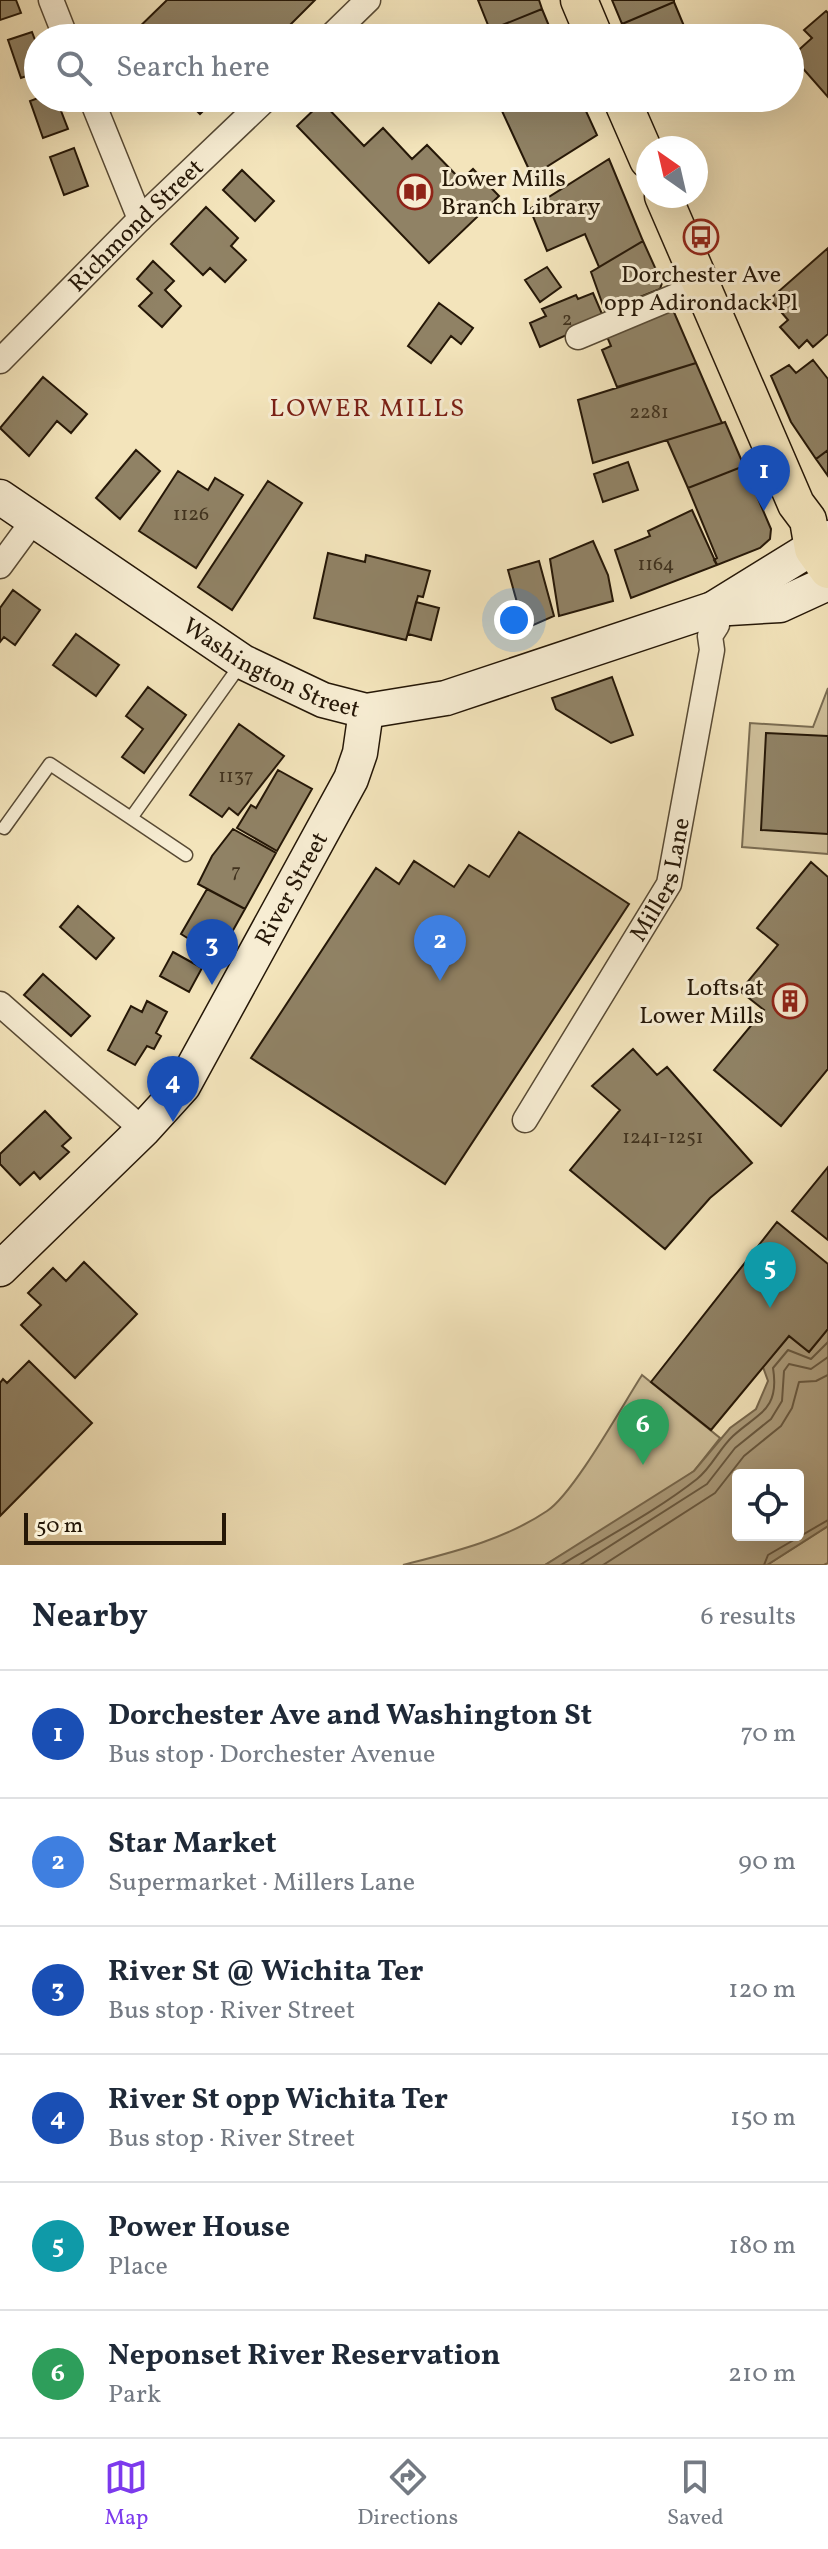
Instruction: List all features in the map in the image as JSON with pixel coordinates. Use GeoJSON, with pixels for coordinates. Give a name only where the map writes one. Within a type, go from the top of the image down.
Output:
{"type":"FeatureCollection","features":[{"type":"Feature","properties":{"kind":"main road"},"geometry":{"type":"LineString","coordinates":[[579,0],[589,24]]}},
{"type":"Feature","properties":{"kind":"main road"},"geometry":{"type":"LineString","coordinates":[[627,112],[638,136]]}},
{"type":"Feature","properties":{"kind":"main road"},"geometry":{"type":"LineString","coordinates":[[668,208],[796,504],[821,540]]}},
{"type":"Feature","properties":{"kind":"main road","name":"Washington Street"},"geometry":{"type":"LineString","coordinates":[[0,497],[243,662],[323,700],[366,711],[446,698],[713,609],[821,540]]}},
{"type":"Feature","properties":{"kind":"main road","name":"Washington Street"},"geometry":{"type":"LineString","coordinates":[[713,609],[780,605],[828,583]]}},
{"type":"Feature","properties":{"kind":"main road","name":"River Street"},"geometry":{"type":"LineString","coordinates":[[4,1258],[143,1130],[191,1075],[344,791],[360,753],[366,711]]}},
{"type":"Feature","properties":{"kind":"street"},"geometry":{"type":"LineString","coordinates":[[51,0],[60,24]]}},
{"type":"Feature","properties":{"kind":"street"},"geometry":{"type":"LineString","coordinates":[[343,24],[368,0]]}},
{"type":"Feature","properties":{"kind":"street"},"geometry":{"type":"LineString","coordinates":[[97,112],[140,219]]}},
{"type":"Feature","properties":{"kind":"street","name":"Richmond Street"},"geometry":{"type":"LineString","coordinates":[[2,356],[252,112]]}},
{"type":"Feature","properties":{"kind":"street"},"geometry":{"type":"LineString","coordinates":[[578,337],[700,286]]}},
{"type":"Feature","properties":{"kind":"street"},"geometry":{"type":"LineString","coordinates":[[0,566],[33,521]]}},
{"type":"Feature","properties":{"kind":"street","name":"Millers Lane"},"geometry":{"type":"LineString","coordinates":[[525,1120],[669,884],[710,664],[710,636],[717,625],[713,609]]}},
{"type":"Feature","properties":{"kind":"street"},"geometry":{"type":"LineString","coordinates":[[0,1004],[143,1130]]}},
{"type":"Feature","properties":{"kind":"lane"},"geometry":{"type":"LineString","coordinates":[[131,818],[243,662]]}},
{"type":"Feature","properties":{"kind":"lane"},"geometry":{"type":"LineString","coordinates":[[4,828],[50,764],[186,855]]}},
{"type":"Feature","properties":{"kind":"shaded area"},"geometry":{"type":"Polygon","coordinates":[[[828,688],[828,854],[742,847],[750,723],[813,727],[828,688]]]}},
{"type":"Feature","properties":{"kind":"shaded area"},"geometry":{"type":"Polygon","coordinates":[[[642,1375],[720,1438],[694,1471],[666,1492],[545,1565],[403,1565],[496,1537],[547,1511],[584,1468],[642,1375]]]}},
{"type":"Feature","properties":{"kind":"shaded area"},"geometry":{"type":"Polygon","coordinates":[[[828,1526],[828,1563],[767,1565],[828,1526]]]}},
{"type":"Feature","properties":{"kind":"water"},"geometry":{"type":"Polygon","coordinates":[[[828,1329],[828,1526],[767,1565],[545,1565],[694,1471],[730,1428],[756,1409],[768,1381],[763,1367],[789,1336],[809,1352],[828,1329]]]}},
{"type":"Feature","properties":{"kind":"building"},"geometry":{"type":"Polygon","coordinates":[[[0,0],[16,0],[21,13],[0,20],[0,0]]]}},
{"type":"Feature","properties":{"kind":"building"},"geometry":{"type":"Polygon","coordinates":[[[167,0],[315,0],[291,24],[142,24],[167,0]]]}},
{"type":"Feature","properties":{"kind":"building"},"geometry":{"type":"Polygon","coordinates":[[[478,0],[539,0],[542,9],[505,24],[488,24],[478,0]]]}},
{"type":"Feature","properties":{"kind":"building"},"geometry":{"type":"Polygon","coordinates":[[[612,0],[674,0],[674,2],[622,24],[612,0]]]}},
{"type":"Feature","properties":{"kind":"building"},"geometry":{"type":"Polygon","coordinates":[[[674,2],[683,24],[622,24],[674,2]]]}},
{"type":"Feature","properties":{"kind":"building"},"geometry":{"type":"Polygon","coordinates":[[[542,9],[548,24],[505,24],[542,9]]]}},
{"type":"Feature","properties":{"kind":"building"},"geometry":{"type":"Polygon","coordinates":[[[826,11],[828,13],[828,97],[804,70],[804,45],[812,38],[804,30],[826,11]]]}},
{"type":"Feature","properties":{"kind":"building"},"geometry":{"type":"Polygon","coordinates":[[[24,35],[24,77],[21,78],[8,40],[24,35]]]}},
{"type":"Feature","properties":{"kind":"building"},"geometry":{"type":"Polygon","coordinates":[[[34,112],[61,112],[68,129],[43,138],[34,112]]]}},
{"type":"Feature","properties":{"kind":"building"},"geometry":{"type":"Polygon","coordinates":[[[312,112],[332,112],[364,146],[383,128],[412,159],[427,145],[461,180],[473,169],[499,196],[429,263],[297,126],[312,112]]]}},
{"type":"Feature","properties":{"kind":"building"},"geometry":{"type":"Polygon","coordinates":[[[502,112],[586,112],[597,135],[532,176],[502,112]]]}},
{"type":"Feature","properties":{"kind":"building"},"geometry":{"type":"Polygon","coordinates":[[[74,148],[88,186],[64,195],[50,157],[74,148]]]}},
{"type":"Feature","properties":{"kind":"building"},"geometry":{"type":"Polygon","coordinates":[[[609,159],[643,241],[599,267],[585,234],[547,251],[530,209],[609,159]]]}},
{"type":"Feature","properties":{"kind":"building"},"geometry":{"type":"Polygon","coordinates":[[[242,170],[274,201],[255,221],[223,190],[242,170]]]}},
{"type":"Feature","properties":{"kind":"building"},"geometry":{"type":"Polygon","coordinates":[[[206,207],[238,238],[231,246],[246,260],[225,282],[210,268],[203,275],[171,244],[206,207]]]}},
{"type":"Feature","properties":{"kind":"building"},"geometry":{"type":"Polygon","coordinates":[[[643,241],[662,283],[660,289],[605,311],[591,272],[643,241]]]}},
{"type":"Feature","properties":{"kind":"building"},"geometry":{"type":"Polygon","coordinates":[[[828,248],[828,334],[813,347],[807,340],[799,348],[780,327],[788,320],[770,299],[828,248]]]}},
{"type":"Feature","properties":{"kind":"building"},"geometry":{"type":"Polygon","coordinates":[[[153,261],[174,281],[165,290],[181,306],[162,327],[139,306],[152,293],[137,279],[153,261]]]}},
{"type":"Feature","properties":{"kind":"building"},"geometry":{"type":"Polygon","coordinates":[[[547,267],[561,287],[540,302],[525,280],[547,267]]]}},
{"type":"Feature","properties":{"kind":"building"},"geometry":{"type":"Polygon","coordinates":[[[593,293],[602,314],[589,325],[540,347],[530,323],[546,316],[542,309],[576,295],[578,299],[593,293]]]}},
{"type":"Feature","properties":{"kind":"building"},"geometry":{"type":"Polygon","coordinates":[[[439,303],[473,328],[461,344],[451,336],[431,363],[408,346],[439,303]]]}},
{"type":"Feature","properties":{"kind":"building"},"geometry":{"type":"Polygon","coordinates":[[[670,303],[696,363],[617,387],[602,350],[611,346],[605,332],[670,303]]]}},
{"type":"Feature","properties":{"kind":"building"},"geometry":{"type":"Polygon","coordinates":[[[813,360],[828,379],[828,450],[816,459],[791,422],[771,376],[789,365],[796,373],[813,360]]]}},
{"type":"Feature","properties":{"kind":"building"},"geometry":{"type":"Polygon","coordinates":[[[696,363],[722,423],[593,463],[578,400],[696,363]]]}},
{"type":"Feature","properties":{"kind":"building"},"geometry":{"type":"Polygon","coordinates":[[[43,377],[87,414],[71,433],[57,421],[29,456],[0,428],[43,377]]]}},
{"type":"Feature","properties":{"kind":"building"},"geometry":{"type":"Polygon","coordinates":[[[725,422],[744,466],[688,488],[667,440],[725,422]]]}},
{"type":"Feature","properties":{"kind":"building"},"geometry":{"type":"Polygon","coordinates":[[[136,450],[160,471],[120,519],[96,498],[136,450]]]}},
{"type":"Feature","properties":{"kind":"building"},"geometry":{"type":"Polygon","coordinates":[[[828,450],[828,476],[816,459],[828,450]]]}},
{"type":"Feature","properties":{"kind":"building"},"geometry":{"type":"Polygon","coordinates":[[[628,462],[638,490],[603,502],[594,474],[628,462]]]}},
{"type":"Feature","properties":{"kind":"building"},"geometry":{"type":"Polygon","coordinates":[[[744,466],[771,529],[770,539],[760,548],[717,565],[714,560],[717,558],[688,488],[744,466]]]}},
{"type":"Feature","properties":{"kind":"building"},"geometry":{"type":"Polygon","coordinates":[[[178,471],[208,490],[215,478],[243,495],[196,568],[139,531],[178,471]]]}},
{"type":"Feature","properties":{"kind":"building"},"geometry":{"type":"Polygon","coordinates":[[[268,481],[302,503],[232,610],[198,587],[268,481]]]}},
{"type":"Feature","properties":{"kind":"building"},"geometry":{"type":"Polygon","coordinates":[[[692,510],[717,565],[631,598],[615,550],[650,536],[648,531],[692,510]]]}},
{"type":"Feature","properties":{"kind":"building"},"geometry":{"type":"Polygon","coordinates":[[[593,541],[608,575],[613,601],[559,616],[550,559],[593,541]]]}},
{"type":"Feature","properties":{"kind":"building"},"geometry":{"type":"Polygon","coordinates":[[[328,553],[365,562],[366,555],[430,571],[423,597],[418,596],[406,640],[314,618],[328,553]]]}},
{"type":"Feature","properties":{"kind":"building"},"geometry":{"type":"Polygon","coordinates":[[[539,561],[554,616],[529,627],[523,624],[508,570],[539,561]]]}},
{"type":"Feature","properties":{"kind":"building"},"geometry":{"type":"Polygon","coordinates":[[[13,590],[40,610],[15,645],[4,637],[0,642],[0,608],[13,590]]]}},
{"type":"Feature","properties":{"kind":"building"},"geometry":{"type":"Polygon","coordinates":[[[416,602],[439,608],[431,640],[408,634],[416,602]]]}},
{"type":"Feature","properties":{"kind":"building"},"geometry":{"type":"Polygon","coordinates":[[[76,634],[119,665],[96,696],[53,665],[76,634]]]}},
{"type":"Feature","properties":{"kind":"building"},"geometry":{"type":"Polygon","coordinates":[[[612,677],[633,735],[611,743],[556,709],[552,698],[612,677]]]}},
{"type":"Feature","properties":{"kind":"building"},"geometry":{"type":"Polygon","coordinates":[[[148,687],[186,715],[144,773],[122,757],[143,729],[126,716],[148,687]]]}},
{"type":"Feature","properties":{"kind":"building"},"geometry":{"type":"Polygon","coordinates":[[[239,724],[284,756],[238,815],[229,808],[222,817],[190,795],[239,724]]]}},
{"type":"Feature","properties":{"kind":"building"},"geometry":{"type":"Polygon","coordinates":[[[766,733],[828,736],[828,834],[761,830],[766,733]]]}},
{"type":"Feature","properties":{"kind":"building"},"geometry":{"type":"Polygon","coordinates":[[[278,770],[312,789],[277,851],[237,828],[251,805],[256,808],[278,770]]]}},
{"type":"Feature","properties":{"kind":"building"},"geometry":{"type":"Polygon","coordinates":[[[233,829],[276,853],[245,909],[198,884],[212,856],[233,829]]]}},
{"type":"Feature","properties":{"kind":"building"},"geometry":{"type":"Polygon","coordinates":[[[519,832],[629,904],[445,1184],[251,1058],[376,868],[399,884],[414,861],[454,887],[469,865],[489,877],[519,832]]]}},
{"type":"Feature","properties":{"kind":"building","name":"Lofts at Lower Mills"},"geometry":{"type":"Polygon","coordinates":[[[811,862],[828,877],[828,1069],[781,1126],[714,1070],[764,1010],[740,991],[778,945],[757,928],[811,862]]]}},
{"type":"Feature","properties":{"kind":"building"},"geometry":{"type":"Polygon","coordinates":[[[207,889],[245,909],[218,957],[181,934],[207,889]]]}},
{"type":"Feature","properties":{"kind":"building"},"geometry":{"type":"Polygon","coordinates":[[[78,906],[114,938],[96,959],[60,927],[78,906]]]}},
{"type":"Feature","properties":{"kind":"building"},"geometry":{"type":"Polygon","coordinates":[[[173,952],[202,968],[189,992],[160,976],[173,952]]]}},
{"type":"Feature","properties":{"kind":"building"},"geometry":{"type":"Polygon","coordinates":[[[43,974],[90,1016],[71,1036],[24,995],[43,974]]]}},
{"type":"Feature","properties":{"kind":"building"},"geometry":{"type":"Polygon","coordinates":[[[147,1001],[167,1012],[156,1033],[161,1036],[154,1049],[147,1046],[135,1065],[108,1050],[131,1006],[142,1012],[147,1001]]]}},
{"type":"Feature","properties":{"kind":"building"},"geometry":{"type":"Polygon","coordinates":[[[633,1049],[657,1075],[667,1067],[752,1163],[710,1198],[665,1249],[570,1170],[620,1110],[592,1086],[633,1049]]]}},
{"type":"Feature","properties":{"kind":"building"},"geometry":{"type":"Polygon","coordinates":[[[45,1111],[71,1138],[62,1146],[69,1152],[40,1179],[34,1172],[20,1185],[0,1164],[0,1154],[45,1111]]]}},
{"type":"Feature","properties":{"kind":"building"},"geometry":{"type":"Polygon","coordinates":[[[828,1167],[828,1240],[792,1211],[828,1167]]]}},
{"type":"Feature","properties":{"kind":"building"},"geometry":{"type":"Polygon","coordinates":[[[777,1222],[828,1264],[828,1329],[809,1352],[789,1336],[711,1430],[651,1382],[777,1222]]]}},
{"type":"Feature","properties":{"kind":"building"},"geometry":{"type":"Polygon","coordinates":[[[84,1262],[137,1314],[75,1378],[21,1325],[41,1305],[28,1293],[53,1268],[66,1281],[84,1262]]]}},
{"type":"Feature","properties":{"kind":"building"},"geometry":{"type":"Polygon","coordinates":[[[29,1361],[92,1423],[0,1516],[0,1383],[3,1379],[7,1383],[29,1361]]]}},
{"type":"Feature","properties":{"kind":"place","name":"Lower Mills Branch Library"},"geometry":{"type":"Point","coordinates":[415,192]}},
{"type":"Feature","properties":{"kind":"place","name":"Dorchester Ave opp Adirondack Pl"},"geometry":{"type":"Point","coordinates":[701,237]}},
{"type":"Feature","properties":{"kind":"place","name":"Dorchester Ave and Washington St"},"geometry":{"type":"Point","coordinates":[764,511]}},
{"type":"Feature","properties":{"kind":"place","name":"Star Market"},"geometry":{"type":"Point","coordinates":[440,981]}},
{"type":"Feature","properties":{"kind":"place","name":"River St @ Wichita Ter"},"geometry":{"type":"Point","coordinates":[212,985]}},
{"type":"Feature","properties":{"kind":"place","name":"Lofts at Lower Mills"},"geometry":{"type":"Point","coordinates":[790,1001]}},
{"type":"Feature","properties":{"kind":"place","name":"River St opp Wichita Ter"},"geometry":{"type":"Point","coordinates":[173,1122]}},
{"type":"Feature","properties":{"kind":"place","name":"Power House"},"geometry":{"type":"Point","coordinates":[770,1308]}},
{"type":"Feature","properties":{"kind":"place","name":"Neponset River Reservation"},"geometry":{"type":"Point","coordinates":[643,1465]}},
{"type":"Feature","properties":{"kind":"district","name":"LOWER MILLS"},"geometry":{"type":"Point","coordinates":[368,407]}}]}
